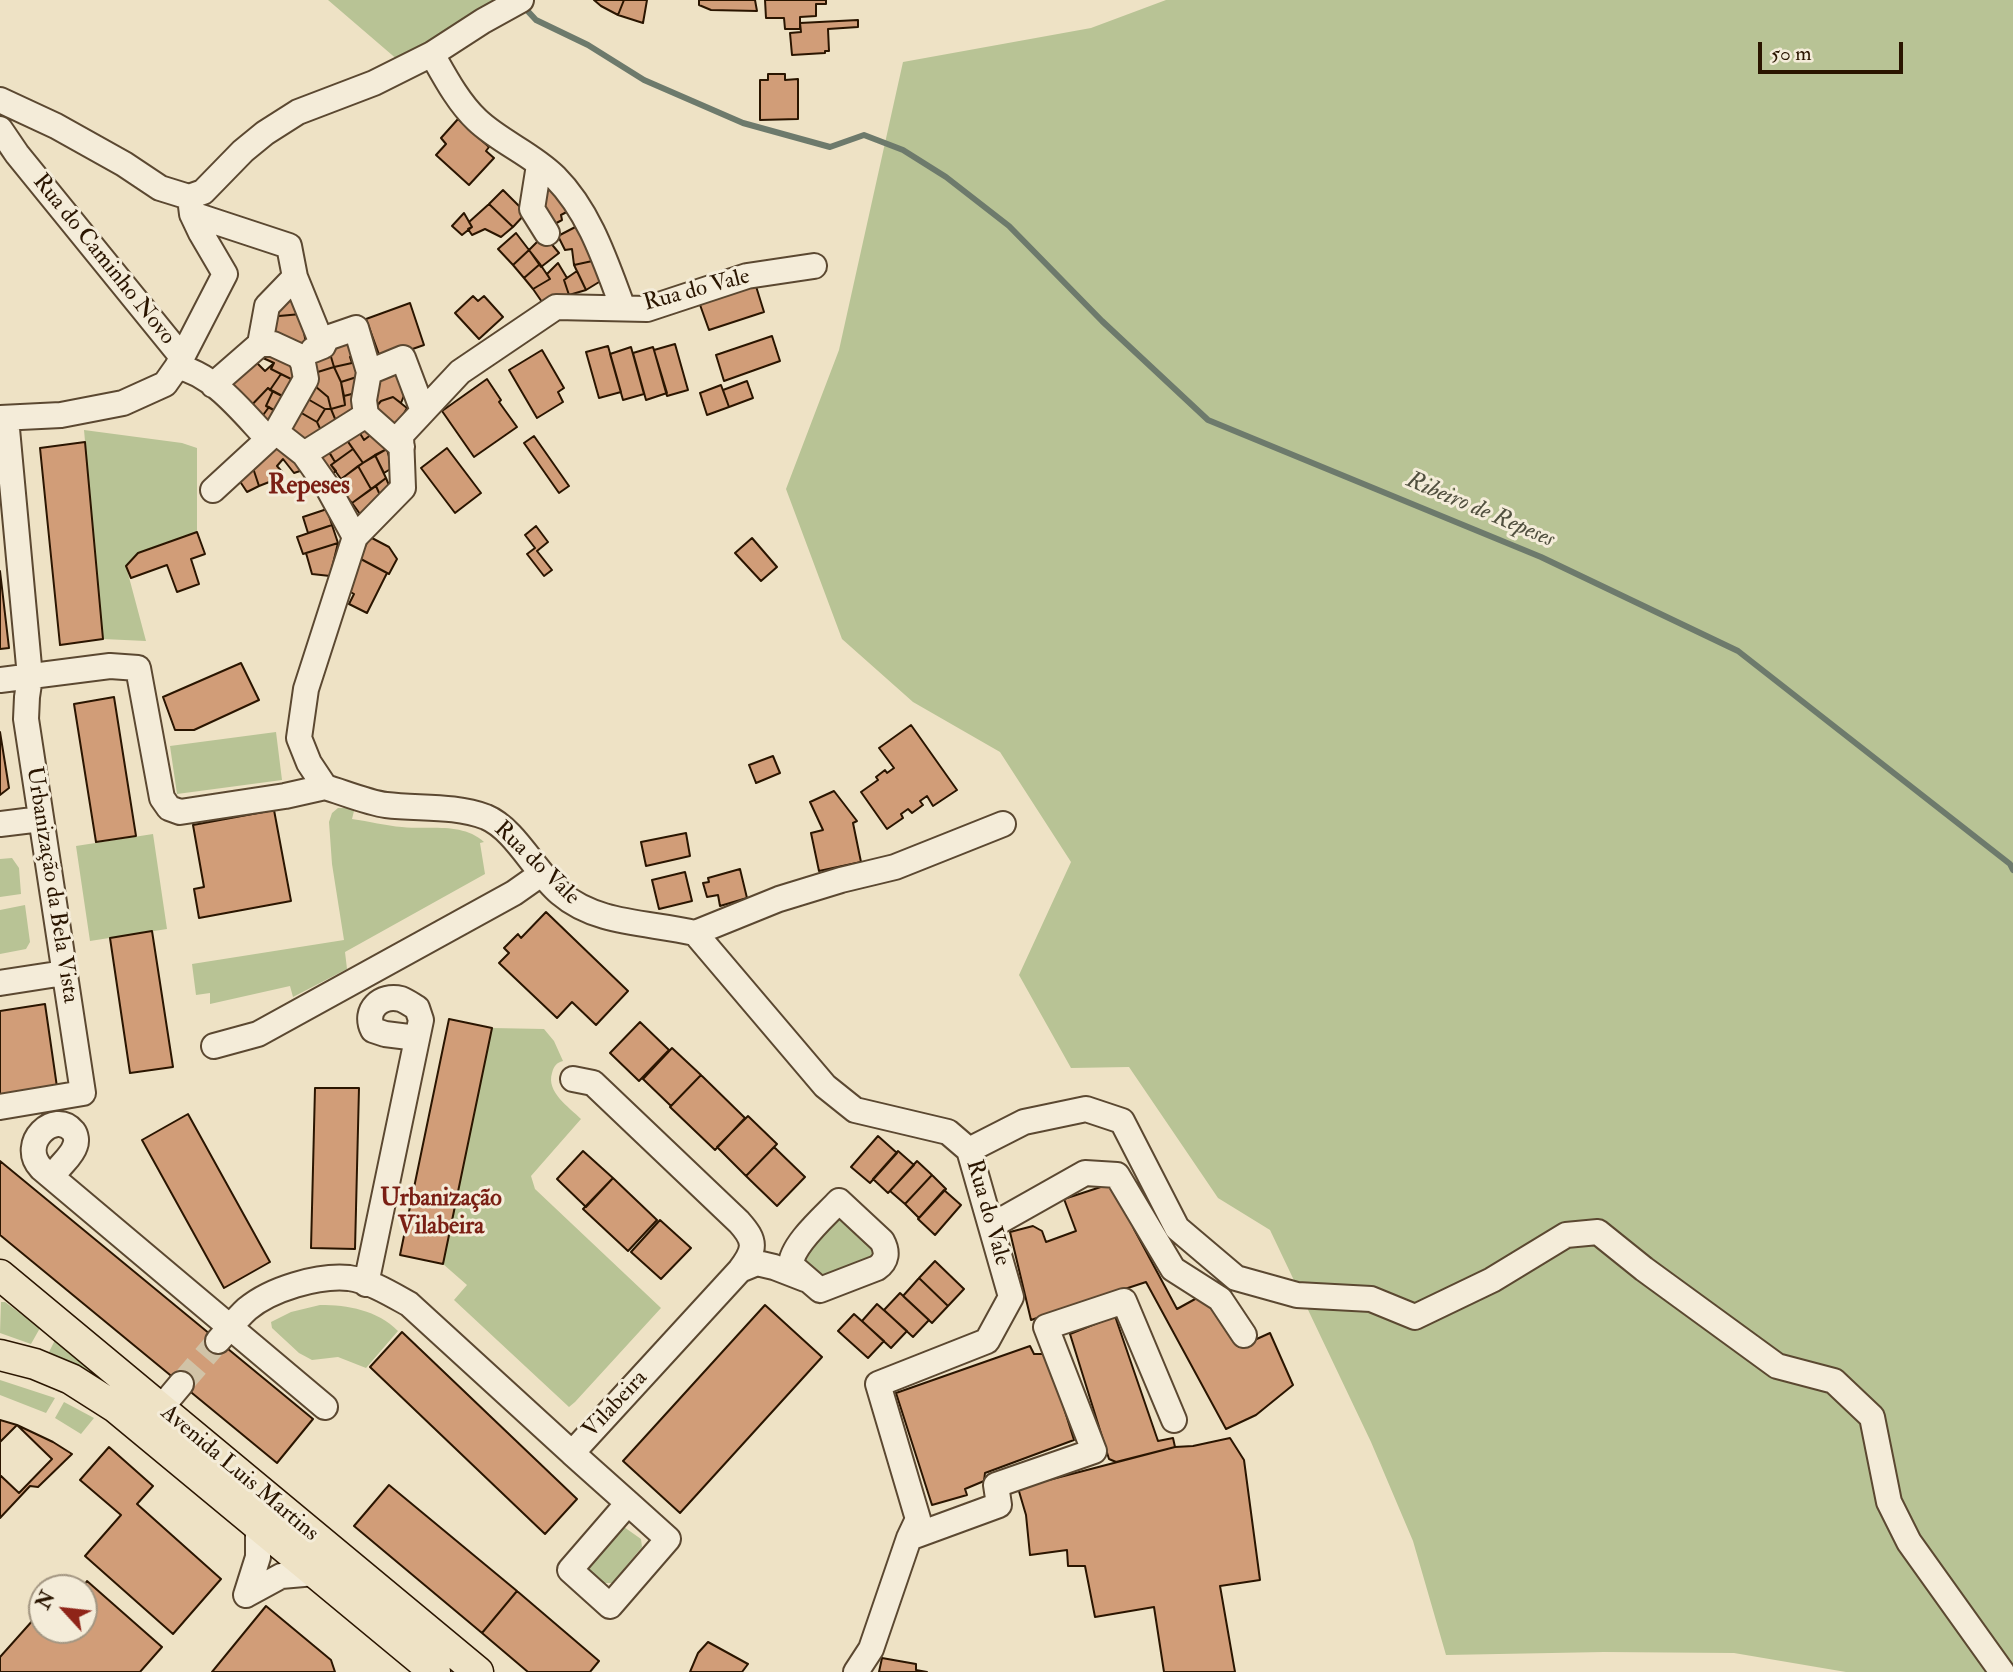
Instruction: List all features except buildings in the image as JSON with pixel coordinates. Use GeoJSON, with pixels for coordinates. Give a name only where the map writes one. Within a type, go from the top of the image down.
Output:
{"type":"FeatureCollection","features":[{"type":"Feature","properties":{"kind":"main road","name":"Avenida Luis Martins"},"geometry":{"type":"LineString","coordinates":[[0,1275],[478,1672]]}},
{"type":"Feature","properties":{"kind":"main road"},"geometry":{"type":"LineString","coordinates":[[0,1356],[35,1364],[71,1379],[115,1407],[435,1672]]}},
{"type":"Feature","properties":{"kind":"street"},"geometry":{"type":"LineString","coordinates":[[191,205],[243,151],[298,112],[374,83],[432,54],[522,0]]}},
{"type":"Feature","properties":{"kind":"street"},"geometry":{"type":"LineString","coordinates":[[432,54],[456,94],[478,120],[555,177],[581,211],[593,233],[623,308]]}},
{"type":"Feature","properties":{"kind":"street"},"geometry":{"type":"LineString","coordinates":[[0,100],[67,132],[191,205],[289,246],[295,277],[323,346]]}},
{"type":"Feature","properties":{"kind":"street","name":"Rua do Caminho Novo"},"geometry":{"type":"LineString","coordinates":[[0,129],[179,362]]}},
{"type":"Feature","properties":{"kind":"street"},"geometry":{"type":"LineString","coordinates":[[539,165],[532,209],[547,233]]}},
{"type":"Feature","properties":{"kind":"street"},"geometry":{"type":"LineString","coordinates":[[3,418],[61,415],[123,403],[165,383],[179,362],[225,274],[201,233],[191,205]]}},
{"type":"Feature","properties":{"kind":"street","name":"Rua do Vale"},"geometry":{"type":"LineString","coordinates":[[814,266],[747,276],[647,309],[556,307],[460,372],[401,435],[403,488],[355,537],[306,689],[299,738],[309,763],[325,787],[383,805],[462,810],[489,818],[508,833],[560,893],[583,909],[609,918],[695,933],[825,1086],[855,1110],[948,1132],[969,1150],[1011,1297],[988,1340],[878,1384],[918,1519],[871,1650],[856,1672]]}},
{"type":"Feature","properties":{"kind":"street"},"geometry":{"type":"LineString","coordinates":[[212,385],[260,344],[267,306],[295,277]]}},
{"type":"Feature","properties":{"kind":"street"},"geometry":{"type":"LineString","coordinates":[[299,356],[323,346],[327,338],[356,328],[369,372],[363,400],[366,415],[402,447]]}},
{"type":"Feature","properties":{"kind":"street"},"geometry":{"type":"LineString","coordinates":[[213,490],[272,435],[306,379],[299,356],[272,344],[260,344]]}},
{"type":"Feature","properties":{"kind":"street"},"geometry":{"type":"LineString","coordinates":[[369,372],[403,358],[423,411]]}},
{"type":"Feature","properties":{"kind":"street"},"geometry":{"type":"LineString","coordinates":[[179,362],[225,394],[272,435],[304,454],[328,488],[355,537]]}},
{"type":"Feature","properties":{"kind":"street"},"geometry":{"type":"LineString","coordinates":[[304,454],[366,415]]}},
{"type":"Feature","properties":{"kind":"street","name":"Urbanização da Bela Vista"},"geometry":{"type":"LineString","coordinates":[[0,1107],[83,1093],[26,719],[30,677],[3,418]]}},
{"type":"Feature","properties":{"kind":"street"},"geometry":{"type":"LineString","coordinates":[[0,680],[110,666],[138,668],[162,798],[169,808],[180,812],[325,787]]}},
{"type":"Feature","properties":{"kind":"street"},"geometry":{"type":"LineString","coordinates":[[0,824],[41,819]]}},
{"type":"Feature","properties":{"kind":"street"},"geometry":{"type":"LineString","coordinates":[[695,933],[779,899],[895,867],[1003,824]]}},
{"type":"Feature","properties":{"kind":"street"},"geometry":{"type":"LineString","coordinates":[[214,1046],[258,1034],[514,893],[541,874]]}},
{"type":"Feature","properties":{"kind":"street"},"geometry":{"type":"LineString","coordinates":[[0,983],[64,973]]}},
{"type":"Feature","properties":{"kind":"street"},"geometry":{"type":"LineString","coordinates":[[366,1283],[417,1038]]}},
{"type":"Feature","properties":{"kind":"street"},"geometry":{"type":"LineString","coordinates":[[573,1079],[593,1083],[751,1235],[764,1243],[778,1246],[803,1241]]}},
{"type":"Feature","properties":{"kind":"street"},"geometry":{"type":"LineString","coordinates":[[969,1150],[1024,1122],[1086,1109],[1122,1121],[1177,1228],[1236,1278],[1297,1295],[1371,1299],[1415,1317],[1492,1280],[1566,1235],[1598,1232],[1777,1366],[1834,1381],[1872,1417],[1889,1502],[1909,1542],[2003,1672]]}},
{"type":"Feature","properties":{"kind":"street"},"geometry":{"type":"LineString","coordinates":[[991,1226],[1085,1174],[1116,1175],[1173,1269],[1220,1299],[1244,1335]]}},
{"type":"Feature","properties":{"kind":"street"},"geometry":{"type":"LineString","coordinates":[[56,1180],[224,1334],[325,1407]]}},
{"type":"Feature","properties":{"kind":"street"},"geometry":{"type":"LineString","coordinates":[[839,1201],[882,1241],[886,1254],[883,1264],[877,1268],[820,1290],[791,1265],[791,1256],[803,1241],[839,1201]]}},
{"type":"Feature","properties":{"kind":"street","name":"Vilabeira"},"geometry":{"type":"LineString","coordinates":[[224,1334],[248,1309],[273,1292],[309,1281],[349,1278],[366,1283],[409,1304],[572,1453],[740,1270],[753,1248],[751,1235]]}},
{"type":"Feature","properties":{"kind":"street"},"geometry":{"type":"LineString","coordinates":[[740,1270],[757,1263],[810,1281]]}},
{"type":"Feature","properties":{"kind":"street"},"geometry":{"type":"LineString","coordinates":[[909,1538],[999,1505],[996,1485],[1094,1451],[1046,1327],[1124,1301],[1174,1420]]}},
{"type":"Feature","properties":{"kind":"street"},"geometry":{"type":"LineString","coordinates":[[160,1409],[181,1384]]}},
{"type":"Feature","properties":{"kind":"street"},"geometry":{"type":"LineString","coordinates":[[572,1453],[628,1503]]}},
{"type":"Feature","properties":{"kind":"street"},"geometry":{"type":"LineString","coordinates":[[258,1525],[258,1557],[246,1595],[281,1576],[315,1573]]}},
{"type":"Feature","properties":{"kind":"green space"},"geometry":{"type":"Polygon","coordinates":[[[328,0],[521,0],[406,67],[328,0]]]}},
{"type":"Feature","properties":{"kind":"green space"},"geometry":{"type":"Polygon","coordinates":[[[1166,0],[2013,0],[2013,1672],[1846,1672],[1734,1653],[1446,1655],[1413,1541],[1371,1442],[1270,1230],[1218,1198],[1129,1067],[1071,1068],[1019,975],[1071,862],[1000,752],[913,702],[842,639],[786,489],[839,350],[903,62],[1091,28],[1166,0]]]}},
{"type":"Feature","properties":{"kind":"green space"},"geometry":{"type":"Polygon","coordinates":[[[84,430],[182,443],[197,448],[197,532],[138,553],[126,566],[146,641],[103,639],[84,430]]]}},
{"type":"Feature","properties":{"kind":"green space"},"geometry":{"type":"Polygon","coordinates":[[[276,732],[282,780],[177,794],[170,746],[276,732]]]}},
{"type":"Feature","properties":{"kind":"green space"},"geometry":{"type":"Polygon","coordinates":[[[338,808],[354,811],[352,819],[412,828],[456,829],[475,836],[484,842],[480,843],[485,874],[345,952],[347,969],[293,997],[290,986],[210,1004],[210,993],[196,995],[192,964],[344,940],[332,864],[329,822],[332,813],[338,808]]]}},
{"type":"Feature","properties":{"kind":"green space"},"geometry":{"type":"Polygon","coordinates":[[[153,834],[167,929],[90,941],[76,846],[153,834]]]}},
{"type":"Feature","properties":{"kind":"green space"},"geometry":{"type":"Polygon","coordinates":[[[12,858],[19,868],[21,894],[0,897],[0,859],[12,858]]]}},
{"type":"Feature","properties":{"kind":"green space"},"geometry":{"type":"Polygon","coordinates":[[[25,905],[30,942],[26,949],[0,954],[0,910],[25,905]]]}},
{"type":"Feature","properties":{"kind":"green space"},"geometry":{"type":"Polygon","coordinates":[[[492,1028],[544,1029],[554,1041],[563,1061],[554,1068],[552,1087],[560,1099],[581,1119],[531,1176],[535,1189],[661,1308],[569,1407],[454,1300],[467,1285],[443,1264],[492,1028]]]}},
{"type":"Feature","properties":{"kind":"green space"},"geometry":{"type":"Polygon","coordinates":[[[838,1217],[874,1251],[874,1256],[820,1278],[797,1264],[838,1217]]]}},
{"type":"Feature","properties":{"kind":"green space"},"geometry":{"type":"Polygon","coordinates":[[[1,1302],[5,1302],[40,1328],[31,1344],[0,1333],[1,1302]]]}},
{"type":"Feature","properties":{"kind":"green space"},"geometry":{"type":"Polygon","coordinates":[[[320,1305],[362,1310],[381,1318],[398,1331],[366,1368],[338,1357],[312,1360],[299,1353],[272,1328],[271,1322],[291,1312],[320,1305]]]}},
{"type":"Feature","properties":{"kind":"green space"},"geometry":{"type":"Polygon","coordinates":[[[55,1340],[341,1573],[79,1368],[49,1352],[55,1340]]]}},
{"type":"Feature","properties":{"kind":"green space"},"geometry":{"type":"Polygon","coordinates":[[[0,1380],[55,1398],[46,1413],[0,1395],[0,1380]]]}},
{"type":"Feature","properties":{"kind":"green space"},"geometry":{"type":"Polygon","coordinates":[[[64,1402],[94,1418],[81,1434],[55,1418],[64,1402]]]}},
{"type":"Feature","properties":{"kind":"green space"},"geometry":{"type":"Polygon","coordinates":[[[624,1527],[641,1539],[642,1547],[612,1583],[604,1583],[589,1570],[589,1563],[618,1529],[624,1527]]]}},
{"type":"Feature","properties":{"kind":"waterway","name":"Ribeiro de Repeses"},"geometry":{"type":"LineString","coordinates":[[523,6],[536,20],[588,45],[644,80],[743,123],[830,147],[864,135],[903,150],[946,177],[1009,226],[1102,321],[1208,420],[1541,557],[1738,651],[2010,864],[2013,870]]}},
{"type":"Feature","properties":{"kind":"tunnel"},"geometry":{"type":"LineString","coordinates":[[181,1384],[218,1341]]}},
{"type":"Feature","properties":{"kind":"district","name":"Repeses"},"geometry":{"type":"Point","coordinates":[309,487]}},
{"type":"Feature","properties":{"kind":"district","name":"Urbanização Vilabeira"},"geometry":{"type":"Point","coordinates":[441,1214]}}]}
